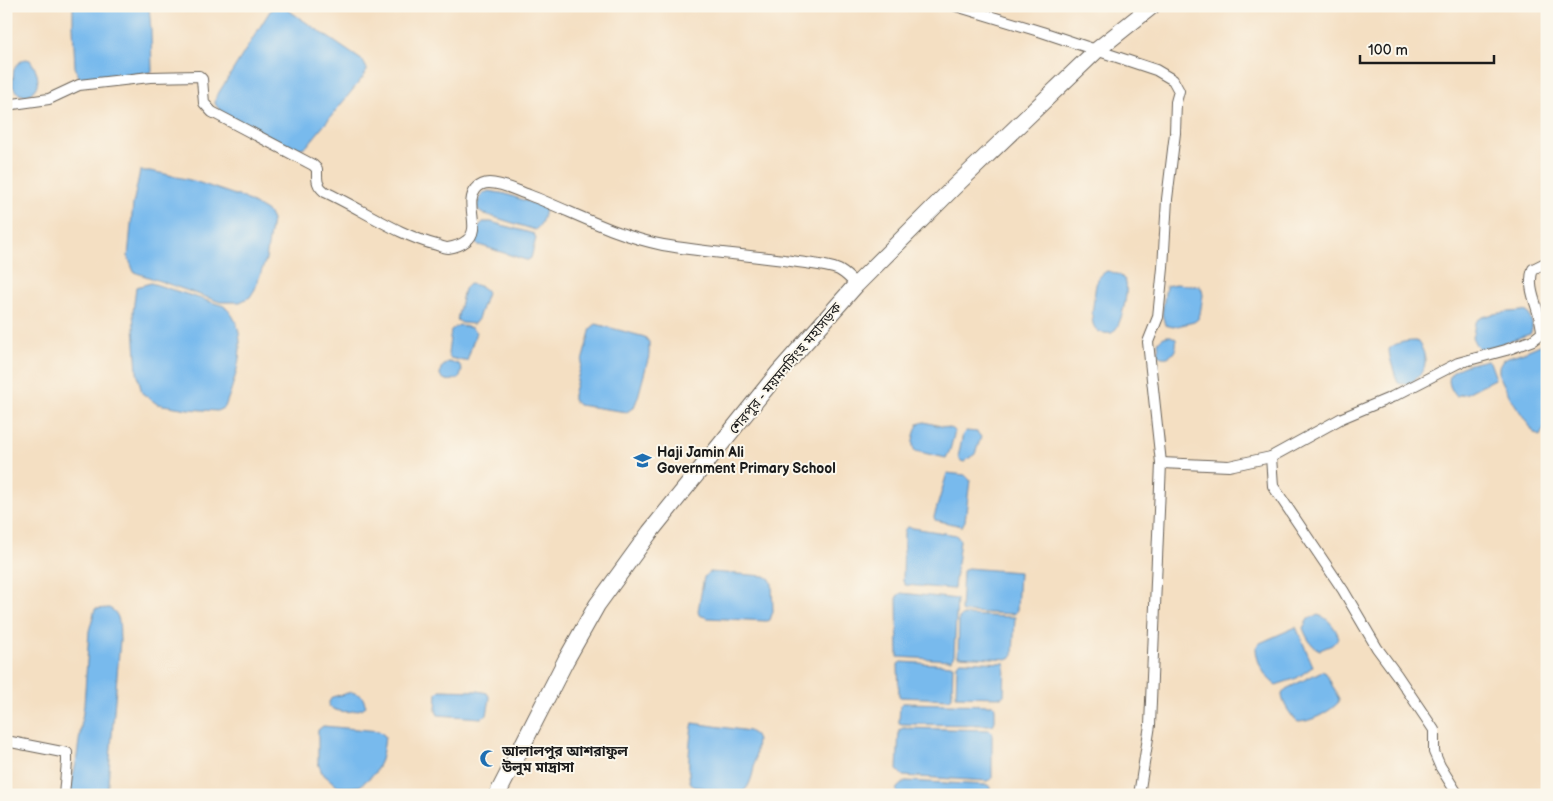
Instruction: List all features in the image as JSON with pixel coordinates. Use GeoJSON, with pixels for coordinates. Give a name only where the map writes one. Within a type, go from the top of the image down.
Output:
{"type":"FeatureCollection","features":[{"type":"Feature","properties":{"kind":"main road","name":"শেরপুর - ময়মনসিংহ মহাসড়ক"},"geometry":{"type":"LineString","coordinates":[[497,795],[566,660],[598,605],[650,532],[779,372],[856,285],[954,187],[1097,50],[1152,6]]}},
{"type":"Feature","properties":{"kind":"street"},"geometry":{"type":"LineString","coordinates":[[956,6],[1034,29],[1156,70],[1173,80],[1179,91],[1176,102],[1167,198],[1158,317],[1148,342],[1161,463],[1150,725],[1139,795]]}},
{"type":"Feature","properties":{"kind":"street"},"geometry":{"type":"LineString","coordinates":[[6,105],[49,99],[79,86],[150,77],[198,76],[202,79],[204,103],[212,112],[314,165],[317,169],[316,182],[325,192],[423,242],[448,248],[469,239],[473,226],[472,193],[478,186],[492,183],[548,202],[628,236],[697,250],[781,260],[838,270],[850,277],[856,285]]}},
{"type":"Feature","properties":{"kind":"street"},"geometry":{"type":"LineString","coordinates":[[1161,463],[1229,466],[1271,457],[1342,418],[1392,397],[1458,363],[1506,350],[1533,340],[1542,333],[1542,322],[1529,279],[1533,269],[1547,262]]}},
{"type":"Feature","properties":{"kind":"street"},"geometry":{"type":"LineString","coordinates":[[1271,457],[1273,486],[1342,590],[1377,648],[1434,730],[1434,752],[1440,766],[1458,795]]}},
{"type":"Feature","properties":{"kind":"street"},"geometry":{"type":"LineString","coordinates":[[6,741],[67,753],[68,762],[64,795]]}},
{"type":"Feature","properties":{"kind":"water"},"geometry":{"type":"Polygon","coordinates":[[[73,6],[149,6],[152,72],[81,82],[75,67],[73,6]]]}},
{"type":"Feature","properties":{"kind":"water"},"geometry":{"type":"Polygon","coordinates":[[[276,6],[281,6],[288,10],[363,61],[367,69],[364,76],[307,146],[296,150],[223,114],[215,104],[216,97],[270,11],[276,6]]]}},
{"type":"Feature","properties":{"kind":"water"},"geometry":{"type":"Polygon","coordinates":[[[26,59],[30,60],[36,70],[38,80],[35,89],[26,96],[19,94],[13,87],[13,74],[17,64],[26,59]]]}},
{"type":"Feature","properties":{"kind":"water"},"geometry":{"type":"Polygon","coordinates":[[[140,171],[150,171],[194,181],[244,198],[268,212],[272,220],[266,259],[255,289],[250,297],[240,302],[220,302],[134,272],[128,257],[133,204],[140,171]]]}},
{"type":"Feature","properties":{"kind":"water"},"geometry":{"type":"Polygon","coordinates":[[[489,191],[506,194],[543,207],[545,212],[539,226],[535,230],[481,213],[477,208],[478,202],[482,195],[489,191]]]}},
{"type":"Feature","properties":{"kind":"water"},"geometry":{"type":"Polygon","coordinates":[[[483,222],[491,222],[534,234],[536,238],[531,258],[526,260],[476,244],[477,232],[483,222]]]}},
{"type":"Feature","properties":{"kind":"water"},"geometry":{"type":"Polygon","coordinates":[[[1107,271],[1121,276],[1126,283],[1126,297],[1122,314],[1118,326],[1112,333],[1098,331],[1092,318],[1097,281],[1107,271]]]}},
{"type":"Feature","properties":{"kind":"water"},"geometry":{"type":"Polygon","coordinates":[[[151,283],[224,306],[233,316],[238,328],[240,355],[234,382],[225,407],[217,411],[157,404],[142,393],[137,372],[133,312],[136,287],[151,283]]]}},
{"type":"Feature","properties":{"kind":"water"},"geometry":{"type":"Polygon","coordinates":[[[469,284],[482,287],[487,293],[478,319],[474,324],[462,323],[457,320],[464,289],[469,284]]]}},
{"type":"Feature","properties":{"kind":"water"},"geometry":{"type":"Polygon","coordinates":[[[1175,284],[1200,286],[1203,295],[1198,319],[1194,322],[1173,327],[1165,325],[1162,314],[1166,286],[1175,284]]]}},
{"type":"Feature","properties":{"kind":"water"},"geometry":{"type":"Polygon","coordinates":[[[1522,311],[1529,314],[1532,326],[1530,334],[1482,350],[1477,346],[1472,337],[1475,324],[1479,319],[1497,314],[1522,311]]]}},
{"type":"Feature","properties":{"kind":"water"},"geometry":{"type":"Polygon","coordinates":[[[596,324],[645,337],[649,342],[649,356],[638,397],[634,407],[627,412],[578,405],[573,399],[591,328],[596,324]]]}},
{"type":"Feature","properties":{"kind":"water"},"geometry":{"type":"Polygon","coordinates":[[[459,325],[472,328],[476,332],[467,361],[450,358],[448,354],[451,330],[459,325]]]}},
{"type":"Feature","properties":{"kind":"water"},"geometry":{"type":"Polygon","coordinates":[[[1167,336],[1176,339],[1175,351],[1167,357],[1159,356],[1158,342],[1167,336]]]}},
{"type":"Feature","properties":{"kind":"water"},"geometry":{"type":"Polygon","coordinates":[[[1417,341],[1424,355],[1424,368],[1415,380],[1407,384],[1398,383],[1389,349],[1398,343],[1417,341]]]}},
{"type":"Feature","properties":{"kind":"water"},"geometry":{"type":"Polygon","coordinates":[[[1547,342],[1547,422],[1540,436],[1535,434],[1510,397],[1499,375],[1499,367],[1503,360],[1508,357],[1547,342]]]}},
{"type":"Feature","properties":{"kind":"water"},"geometry":{"type":"Polygon","coordinates":[[[1487,360],[1490,362],[1495,376],[1494,379],[1467,393],[1456,396],[1450,387],[1449,380],[1451,374],[1463,366],[1487,360]]]}},
{"type":"Feature","properties":{"kind":"water"},"geometry":{"type":"Polygon","coordinates":[[[448,362],[459,364],[462,370],[460,377],[455,380],[444,379],[440,375],[441,368],[448,362]]]}},
{"type":"Feature","properties":{"kind":"water"},"geometry":{"type":"Polygon","coordinates":[[[924,422],[955,431],[946,458],[915,451],[913,445],[914,434],[918,424],[924,422]]]}},
{"type":"Feature","properties":{"kind":"water"},"geometry":{"type":"Polygon","coordinates":[[[966,431],[977,432],[981,437],[975,454],[964,462],[958,457],[963,434],[966,431]]]}},
{"type":"Feature","properties":{"kind":"water"},"geometry":{"type":"Polygon","coordinates":[[[947,473],[965,475],[970,480],[965,521],[962,526],[935,520],[934,517],[947,473]]]}},
{"type":"Feature","properties":{"kind":"water"},"geometry":{"type":"Polygon","coordinates":[[[907,527],[956,535],[960,540],[954,588],[905,585],[903,581],[904,533],[907,527]]]}},
{"type":"Feature","properties":{"kind":"water"},"geometry":{"type":"Polygon","coordinates":[[[967,568],[1019,572],[1017,610],[1014,614],[961,611],[963,571],[967,568]]]}},
{"type":"Feature","properties":{"kind":"water"},"geometry":{"type":"Polygon","coordinates":[[[710,572],[765,576],[770,579],[772,584],[773,611],[770,620],[708,618],[699,615],[698,611],[704,577],[710,572]]]}},
{"type":"Feature","properties":{"kind":"water"},"geometry":{"type":"Polygon","coordinates":[[[901,593],[957,599],[954,655],[951,660],[898,657],[897,596],[901,593]]]}},
{"type":"Feature","properties":{"kind":"water"},"geometry":{"type":"Polygon","coordinates":[[[109,608],[118,617],[120,640],[107,795],[69,795],[76,763],[84,705],[89,631],[95,609],[109,608]]]}},
{"type":"Feature","properties":{"kind":"water"},"geometry":{"type":"Polygon","coordinates":[[[963,615],[1015,617],[1013,655],[1010,659],[958,656],[959,618],[963,615]]]}},
{"type":"Feature","properties":{"kind":"water"},"geometry":{"type":"Polygon","coordinates":[[[1317,615],[1325,618],[1331,624],[1339,638],[1332,645],[1320,650],[1311,644],[1303,628],[1308,619],[1317,615]]]}},
{"type":"Feature","properties":{"kind":"water"},"geometry":{"type":"Polygon","coordinates":[[[1296,627],[1313,666],[1297,678],[1276,685],[1268,678],[1262,668],[1257,658],[1256,647],[1260,643],[1296,627]]]}},
{"type":"Feature","properties":{"kind":"water"},"geometry":{"type":"Polygon","coordinates":[[[961,661],[1005,663],[1004,695],[1002,697],[956,696],[957,664],[961,661]]]}},
{"type":"Feature","properties":{"kind":"water"},"geometry":{"type":"Polygon","coordinates":[[[901,662],[953,665],[952,697],[950,699],[899,697],[898,664],[901,662]]]}},
{"type":"Feature","properties":{"kind":"water"},"geometry":{"type":"Polygon","coordinates":[[[1322,671],[1326,673],[1339,699],[1338,703],[1320,716],[1298,722],[1287,709],[1282,694],[1286,689],[1322,671]]]}},
{"type":"Feature","properties":{"kind":"water"},"geometry":{"type":"Polygon","coordinates":[[[440,690],[487,693],[490,698],[487,715],[481,718],[438,715],[436,711],[437,693],[440,690]]]}},
{"type":"Feature","properties":{"kind":"water"},"geometry":{"type":"Polygon","coordinates":[[[352,692],[362,696],[366,706],[347,712],[333,709],[329,706],[332,697],[352,692]]]}},
{"type":"Feature","properties":{"kind":"water"},"geometry":{"type":"Polygon","coordinates":[[[903,703],[993,705],[995,707],[995,721],[993,725],[902,724],[899,721],[900,706],[903,703]]]}},
{"type":"Feature","properties":{"kind":"water"},"geometry":{"type":"Polygon","coordinates":[[[693,723],[749,731],[755,735],[757,741],[755,763],[751,780],[743,792],[737,794],[695,787],[691,784],[689,762],[693,723]]]}},
{"type":"Feature","properties":{"kind":"water"},"geometry":{"type":"Polygon","coordinates":[[[323,726],[379,731],[385,736],[381,760],[375,773],[360,786],[337,786],[322,773],[318,763],[318,730],[323,726]]]}},
{"type":"Feature","properties":{"kind":"water"},"geometry":{"type":"Polygon","coordinates":[[[903,728],[990,730],[992,732],[992,779],[987,781],[903,776],[897,770],[899,730],[903,728]]]}},
{"type":"Feature","properties":{"kind":"water"},"geometry":{"type":"Polygon","coordinates":[[[905,781],[988,785],[990,787],[990,795],[896,795],[897,788],[905,781]]]}},
{"type":"Feature","properties":{"kind":"place","name":"Haji Jamin Ali Government Primary School"},"geometry":{"type":"Point","coordinates":[643,460]}},
{"type":"Feature","properties":{"kind":"place","name":"আলালপুর আশরাফুল উলুম মাদ্রাসা"},"geometry":{"type":"Point","coordinates":[488,759]}}]}
